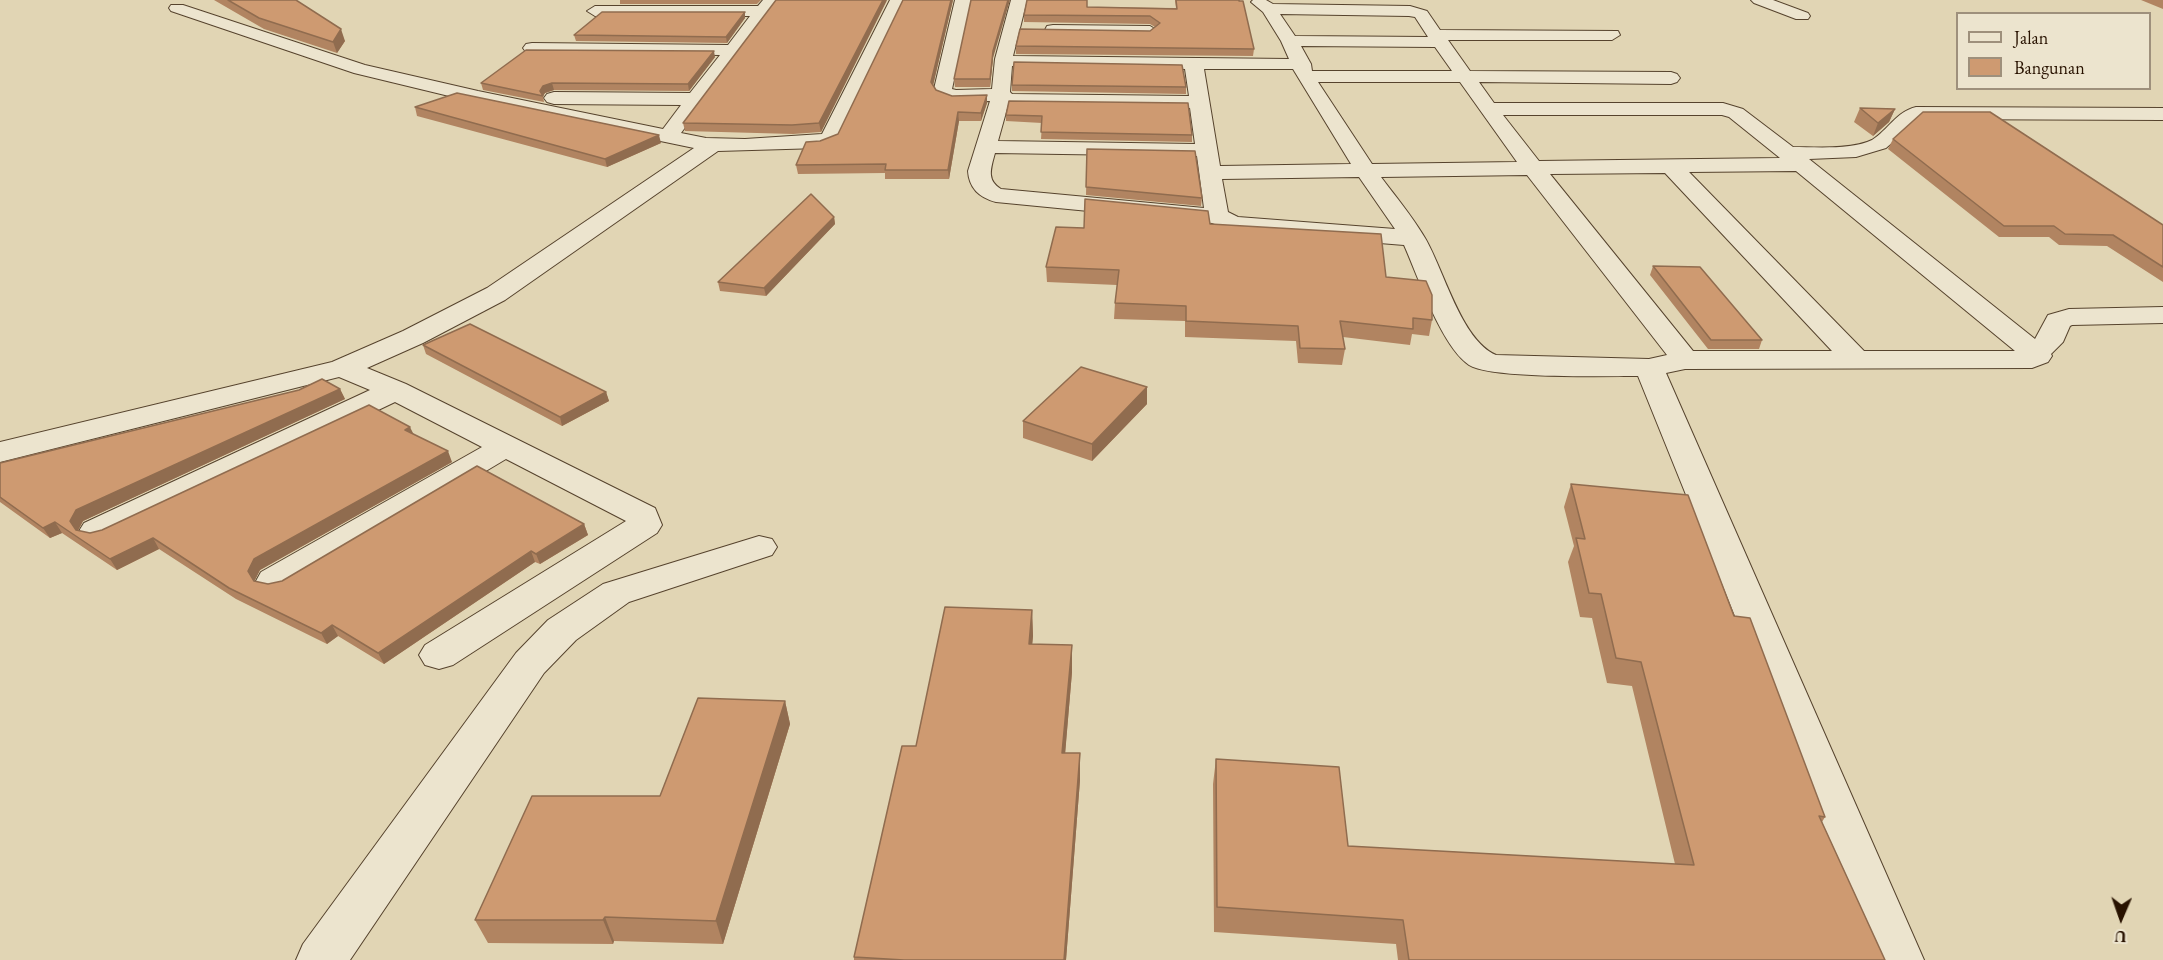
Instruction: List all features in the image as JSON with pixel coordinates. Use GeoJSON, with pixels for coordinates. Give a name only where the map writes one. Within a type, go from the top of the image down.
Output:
{"type":"FeatureCollection","features":[{"type":"Feature","properties":{"kind":"street"},"geometry":{"type":"LineString","coordinates":[[177,8],[360,69],[683,141],[714,144],[820,142],[830,138],[898,0]]}},
{"type":"Feature","properties":{"kind":"street"},"geometry":{"type":"LineString","coordinates":[[963,0],[944,92],[953,96],[1001,95],[1008,99],[1022,100],[1197,102]]}},
{"type":"Feature","properties":{"kind":"street"},"geometry":{"type":"LineString","coordinates":[[1019,0],[1023,29],[1004,61],[1001,95],[979,171],[979,179],[983,187],[996,195],[1217,216],[1224,221],[1244,225],[1413,238]]}},
{"type":"Feature","properties":{"kind":"street"},"geometry":{"type":"LineString","coordinates":[[1760,0],[1802,16]]}},
{"type":"Feature","properties":{"kind":"street"},"geometry":{"type":"LineString","coordinates":[[672,137],[671,132],[675,125],[766,6]]}},
{"type":"Feature","properties":{"kind":"street"},"geometry":{"type":"LineString","coordinates":[[595,11],[766,6]]}},
{"type":"Feature","properties":{"kind":"street"},"geometry":{"type":"LineString","coordinates":[[1488,109],[1723,109],[1736,113],[2036,352],[2038,356],[2019,360],[1685,360],[1649,368],[1502,364],[1483,361],[1458,335],[1413,238],[1366,171],[1264,6],[1410,11],[1421,14],[1464,77],[1488,109],[1533,168],[1685,360]]}},
{"type":"Feature","properties":{"kind":"street"},"geometry":{"type":"LineString","coordinates":[[1023,29],[1150,30]]}},
{"type":"Feature","properties":{"kind":"street"},"geometry":{"type":"LineString","coordinates":[[1004,61],[1200,64],[1299,60],[1437,38],[1612,35]]}},
{"type":"Feature","properties":{"kind":"street"},"geometry":{"type":"LineString","coordinates":[[532,48],[732,50]]}},
{"type":"Feature","properties":{"kind":"street"},"geometry":{"type":"LineString","coordinates":[[1299,60],[1464,77],[1671,78]]}},
{"type":"Feature","properties":{"kind":"street"},"geometry":{"type":"LineString","coordinates":[[1200,64],[1194,69],[1193,75],[1217,216]]}},
{"type":"Feature","properties":{"kind":"street"},"geometry":{"type":"LineString","coordinates":[[478,97],[696,99]]}},
{"type":"Feature","properties":{"kind":"street"},"geometry":{"type":"LineString","coordinates":[[986,147],[1366,171],[1672,167],[1795,159],[1856,151],[1879,144],[1916,113],[2163,114]]}},
{"type":"Feature","properties":{"kind":"street"},"geometry":{"type":"LineString","coordinates":[[0,452],[342,368],[413,338],[496,294],[714,144]]}},
{"type":"Feature","properties":{"kind":"street"},"geometry":{"type":"LineString","coordinates":[[1672,167],[1856,360]]}},
{"type":"Feature","properties":{"kind":"street"},"geometry":{"type":"LineString","coordinates":[[2036,352],[2049,342],[2058,321],[2068,317],[2163,315]]}},
{"type":"Feature","properties":{"kind":"street"},"geometry":{"type":"LineString","coordinates":[[342,368],[395,390],[643,516],[645,525],[440,655]]}},
{"type":"Feature","properties":{"kind":"street"},"geometry":{"type":"LineString","coordinates":[[1649,368],[1899,960]]}},
{"type":"Feature","properties":{"kind":"street"},"geometry":{"type":"LineString","coordinates":[[96,531],[395,390]]}},
{"type":"Feature","properties":{"kind":"street"},"geometry":{"type":"LineString","coordinates":[[274,581],[506,446]]}},
{"type":"Feature","properties":{"kind":"street"},"geometry":{"type":"LineString","coordinates":[[321,960],[530,663],[562,630],[616,593],[759,547]]}},
{"type":"Feature","properties":{"kind":"building"},"geometry":{"type":"Polygon","coordinates":[[[228,0],[296,0],[341,29],[333,42],[259,18],[228,0]]]}},
{"type":"Feature","properties":{"kind":"building"},"geometry":{"type":"Polygon","coordinates":[[[776,0],[883,0],[819,123],[792,125],[683,123],[776,0]]]}},
{"type":"Feature","properties":{"kind":"building"},"geometry":{"type":"Polygon","coordinates":[[[903,0],[951,0],[931,82],[936,90],[952,96],[987,95],[981,113],[958,112],[948,170],[885,170],[886,164],[796,165],[806,142],[820,141],[838,134],[903,0]]]}},
{"type":"Feature","properties":{"kind":"building"},"geometry":{"type":"Polygon","coordinates":[[[971,0],[1008,0],[993,51],[990,79],[954,79],[971,0]]]}},
{"type":"Feature","properties":{"kind":"building"},"geometry":{"type":"Polygon","coordinates":[[[1027,0],[1087,0],[1087,7],[1177,9],[1176,0],[1239,0],[1243,1],[1254,49],[1016,46],[1020,29],[1150,31],[1160,23],[1150,16],[1024,15],[1027,0]]]}},
{"type":"Feature","properties":{"kind":"building"},"geometry":{"type":"Polygon","coordinates":[[[602,12],[745,12],[726,37],[574,35],[602,12]]]}},
{"type":"Feature","properties":{"kind":"building"},"geometry":{"type":"Polygon","coordinates":[[[526,50],[714,51],[688,84],[552,83],[543,86],[540,91],[543,96],[481,83],[526,50]]]}},
{"type":"Feature","properties":{"kind":"building"},"geometry":{"type":"Polygon","coordinates":[[[1014,62],[1182,65],[1186,87],[1012,85],[1014,62]]]}},
{"type":"Feature","properties":{"kind":"building"},"geometry":{"type":"Polygon","coordinates":[[[457,93],[659,135],[605,159],[415,107],[457,93]]]}},
{"type":"Feature","properties":{"kind":"building"},"geometry":{"type":"Polygon","coordinates":[[[1009,101],[1188,103],[1192,135],[1041,132],[1042,116],[1006,115],[1009,101]]]}},
{"type":"Feature","properties":{"kind":"building"},"geometry":{"type":"Polygon","coordinates":[[[1860,108],[1895,109],[1878,123],[1860,108]]]}},
{"type":"Feature","properties":{"kind":"building"},"geometry":{"type":"Polygon","coordinates":[[[1923,112],[1990,112],[2163,225],[2163,267],[2113,235],[2065,234],[2054,226],[2004,226],[1893,139],[1923,112]]]}},
{"type":"Feature","properties":{"kind":"building"},"geometry":{"type":"Polygon","coordinates":[[[1087,149],[1195,151],[1202,198],[1086,187],[1087,149]]]}},
{"type":"Feature","properties":{"kind":"building"},"geometry":{"type":"Polygon","coordinates":[[[811,194],[834,217],[764,288],[718,282],[811,194]]]}},
{"type":"Feature","properties":{"kind":"building"},"geometry":{"type":"Polygon","coordinates":[[[1085,199],[1208,211],[1210,224],[1381,234],[1386,277],[1426,281],[1432,295],[1432,320],[1413,318],[1413,329],[1340,321],[1345,349],[1300,348],[1298,326],[1186,321],[1186,306],[1115,303],[1119,270],[1046,267],[1056,227],[1084,228],[1085,199]]]}},
{"type":"Feature","properties":{"kind":"building"},"geometry":{"type":"Polygon","coordinates":[[[1653,266],[1700,267],[1762,340],[1711,340],[1653,266]]]}},
{"type":"Feature","properties":{"kind":"building"},"geometry":{"type":"Polygon","coordinates":[[[470,324],[606,392],[560,417],[423,345],[470,324]]]}},
{"type":"Feature","properties":{"kind":"building"},"geometry":{"type":"Polygon","coordinates":[[[1081,367],[1147,387],[1092,444],[1023,421],[1081,367]]]}},
{"type":"Feature","properties":{"kind":"building"},"geometry":{"type":"Polygon","coordinates":[[[322,379],[340,389],[76,510],[70,521],[76,530],[90,533],[102,530],[369,405],[410,427],[405,430],[448,451],[254,559],[248,571],[254,581],[268,584],[282,581],[477,466],[584,524],[536,554],[531,551],[378,653],[332,625],[321,633],[229,588],[153,538],[110,559],[55,522],[43,528],[0,497],[0,463],[299,390],[322,379]]]}},
{"type":"Feature","properties":{"kind":"building"},"geometry":{"type":"Polygon","coordinates":[[[1571,484],[1688,495],[1734,616],[1750,618],[1825,817],[1819,816],[1885,960],[1409,960],[1403,920],[1217,907],[1216,759],[1339,767],[1348,846],[1694,865],[1641,662],[1616,658],[1601,594],[1589,593],[1576,538],[1585,539],[1571,484]]]}},
{"type":"Feature","properties":{"kind":"building"},"geometry":{"type":"Polygon","coordinates":[[[945,607],[1032,610],[1029,644],[1072,645],[1062,753],[1080,753],[1064,960],[904,960],[854,957],[902,746],[916,746],[945,607]]]}},
{"type":"Feature","properties":{"kind":"building"},"geometry":{"type":"Polygon","coordinates":[[[698,698],[785,701],[716,921],[605,917],[603,920],[475,920],[532,796],[660,796],[698,698]]]}}]}
